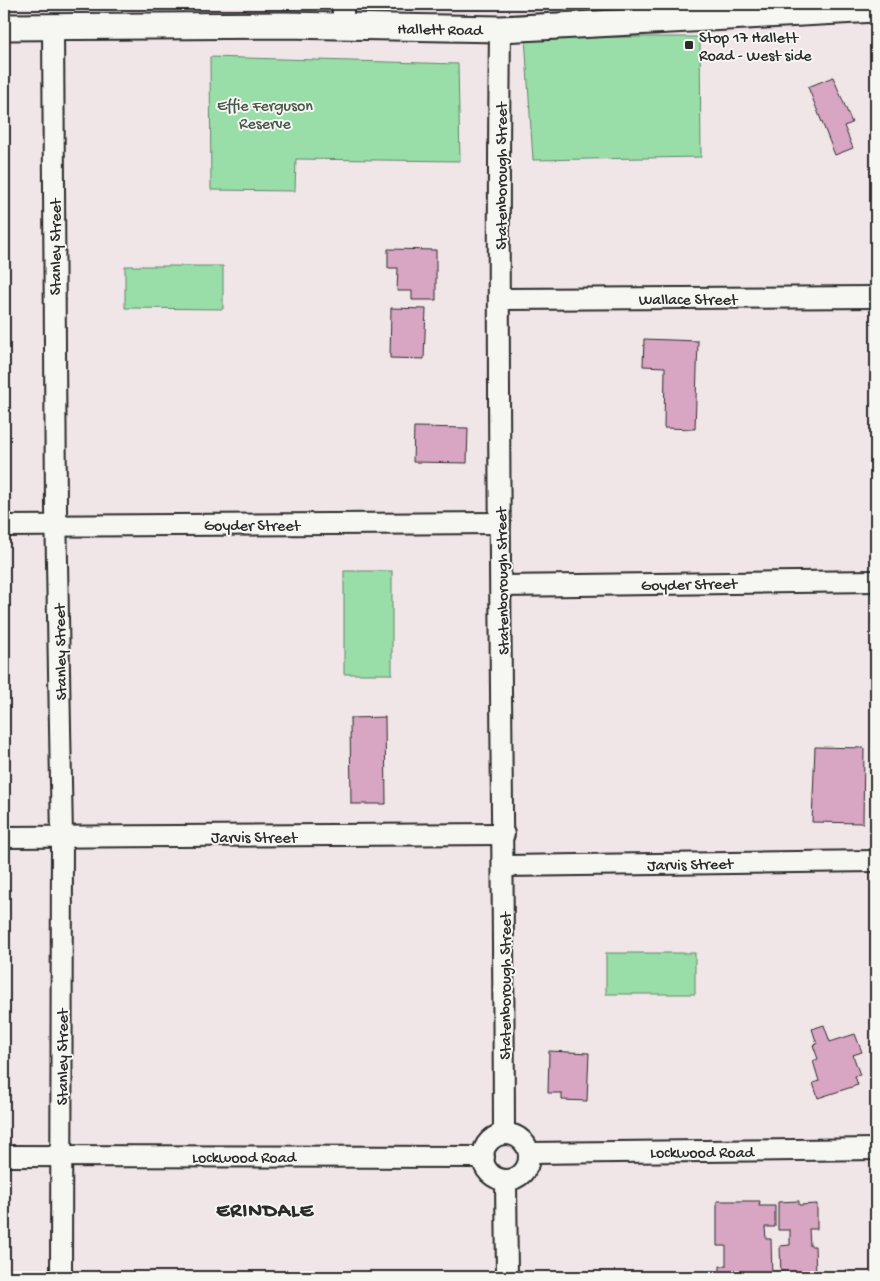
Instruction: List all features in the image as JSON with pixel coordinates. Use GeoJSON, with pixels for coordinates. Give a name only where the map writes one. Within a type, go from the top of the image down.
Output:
{"type":"FeatureCollection","features":[{"type":"Feature","properties":{"kind":"main road","name":"Hallett Road"},"geometry":{"type":"LineString","coordinates":[[4,27],[53,27],[343,14],[500,29],[876,10]]}},
{"type":"Feature","properties":{"kind":"street","name":"Stanley Street"},"geometry":{"type":"LineString","coordinates":[[53,27],[57,526],[62,838],[62,1277]]}},
{"type":"Feature","properties":{"kind":"street","name":"Statenborough Street"},"geometry":{"type":"LineString","coordinates":[[500,29],[500,523],[504,834],[504,1134]]}},
{"type":"Feature","properties":{"kind":"street","name":"Wallace Street"},"geometry":{"type":"LineString","coordinates":[[500,299],[876,297]]}},
{"type":"Feature","properties":{"kind":"street","name":"Goyder Street"},"geometry":{"type":"LineString","coordinates":[[4,526],[500,523]]}},
{"type":"Feature","properties":{"kind":"street","name":"Goyder Street"},"geometry":{"type":"LineString","coordinates":[[502,586],[876,581]]}},
{"type":"Feature","properties":{"kind":"street","name":"Jarvis Street"},"geometry":{"type":"LineString","coordinates":[[4,837],[504,834]]}},
{"type":"Feature","properties":{"kind":"street","name":"Jarvis Street"},"geometry":{"type":"LineString","coordinates":[[504,866],[876,861]]}},
{"type":"Feature","properties":{"kind":"street"},"geometry":{"type":"LineString","coordinates":[[504,1134],[517,1137],[529,1152],[527,1166],[524,1171],[513,1179],[506,1180],[499,1178],[488,1170],[484,1157],[487,1144],[492,1139],[504,1134]]}},
{"type":"Feature","properties":{"kind":"street","name":"Lockwood Road"},"geometry":{"type":"LineString","coordinates":[[529,1152],[876,1149]]}},
{"type":"Feature","properties":{"kind":"street","name":"Lockwood Road"},"geometry":{"type":"LineString","coordinates":[[4,1156],[484,1157]]}},
{"type":"Feature","properties":{"kind":"street"},"geometry":{"type":"LineString","coordinates":[[506,1180],[507,1277]]}},
{"type":"Feature","properties":{"kind":"shaded area"},"geometry":{"type":"Polygon","coordinates":[[[400,4],[805,4],[804,11],[403,6],[400,4]]]}},
{"type":"Feature","properties":{"kind":"green space"},"geometry":{"type":"Polygon","coordinates":[[[525,37],[700,37],[701,157],[533,160],[525,37]]]}},
{"type":"Feature","properties":{"kind":"green space","name":"Effie Ferguson Reserve"},"geometry":{"type":"Polygon","coordinates":[[[210,57],[458,64],[460,161],[296,159],[295,191],[211,190],[210,57]]]}},
{"type":"Feature","properties":{"kind":"green space"},"geometry":{"type":"Polygon","coordinates":[[[125,266],[223,266],[223,309],[125,308],[125,266]]]}},
{"type":"Feature","properties":{"kind":"green space"},"geometry":{"type":"Polygon","coordinates":[[[344,571],[392,571],[392,674],[344,674],[344,571]]]}},
{"type":"Feature","properties":{"kind":"green space"},"geometry":{"type":"Polygon","coordinates":[[[606,953],[695,953],[695,994],[606,994],[606,953]]]}},
{"type":"Feature","properties":{"kind":"building"},"geometry":{"type":"Polygon","coordinates":[[[833,77],[852,123],[844,126],[853,148],[835,155],[808,87],[833,77]]]}},
{"type":"Feature","properties":{"kind":"building"},"geometry":{"type":"Polygon","coordinates":[[[388,249],[436,250],[436,300],[412,300],[412,291],[397,291],[398,268],[388,268],[388,249]]]}},
{"type":"Feature","properties":{"kind":"building"},"geometry":{"type":"Polygon","coordinates":[[[391,308],[426,309],[424,359],[390,358],[391,308]]]}},
{"type":"Feature","properties":{"kind":"building"},"geometry":{"type":"Polygon","coordinates":[[[644,339],[698,341],[695,429],[664,428],[665,367],[643,366],[644,339]]]}},
{"type":"Feature","properties":{"kind":"building"},"geometry":{"type":"Polygon","coordinates":[[[414,427],[468,428],[467,463],[413,462],[414,427]]]}},
{"type":"Feature","properties":{"kind":"building"},"geometry":{"type":"Polygon","coordinates":[[[385,717],[386,804],[351,804],[350,718],[385,717]]]}},
{"type":"Feature","properties":{"kind":"building"},"geometry":{"type":"Polygon","coordinates":[[[815,747],[864,748],[863,823],[812,822],[815,747]]]}},
{"type":"Feature","properties":{"kind":"building"},"geometry":{"type":"Polygon","coordinates":[[[824,1025],[830,1042],[855,1034],[862,1052],[853,1055],[860,1075],[855,1076],[858,1085],[818,1098],[813,1083],[819,1081],[813,1061],[818,1059],[813,1045],[817,1044],[812,1029],[824,1025]]]}},
{"type":"Feature","properties":{"kind":"building"},"geometry":{"type":"Polygon","coordinates":[[[549,1051],[589,1053],[587,1101],[562,1100],[562,1093],[548,1093],[549,1051]]]}},
{"type":"Feature","properties":{"kind":"building"},"geometry":{"type":"Polygon","coordinates":[[[717,1201],[760,1201],[759,1206],[775,1206],[775,1227],[765,1227],[766,1239],[771,1239],[772,1277],[720,1277],[720,1266],[726,1266],[726,1246],[717,1246],[717,1201]]]}},
{"type":"Feature","properties":{"kind":"building"},"geometry":{"type":"Polygon","coordinates":[[[799,1201],[799,1205],[817,1204],[817,1229],[809,1229],[810,1246],[815,1246],[816,1277],[781,1277],[780,1246],[790,1245],[790,1230],[778,1230],[778,1202],[799,1201]]]}},
{"type":"Feature","properties":{"kind":"place","name":"Stop 17 Hallett Road - West side"},"geometry":{"type":"Point","coordinates":[689,45]}},
{"type":"Feature","properties":{"kind":"district","name":"ERINDALE"},"geometry":{"type":"Point","coordinates":[265,1209]}}]}
